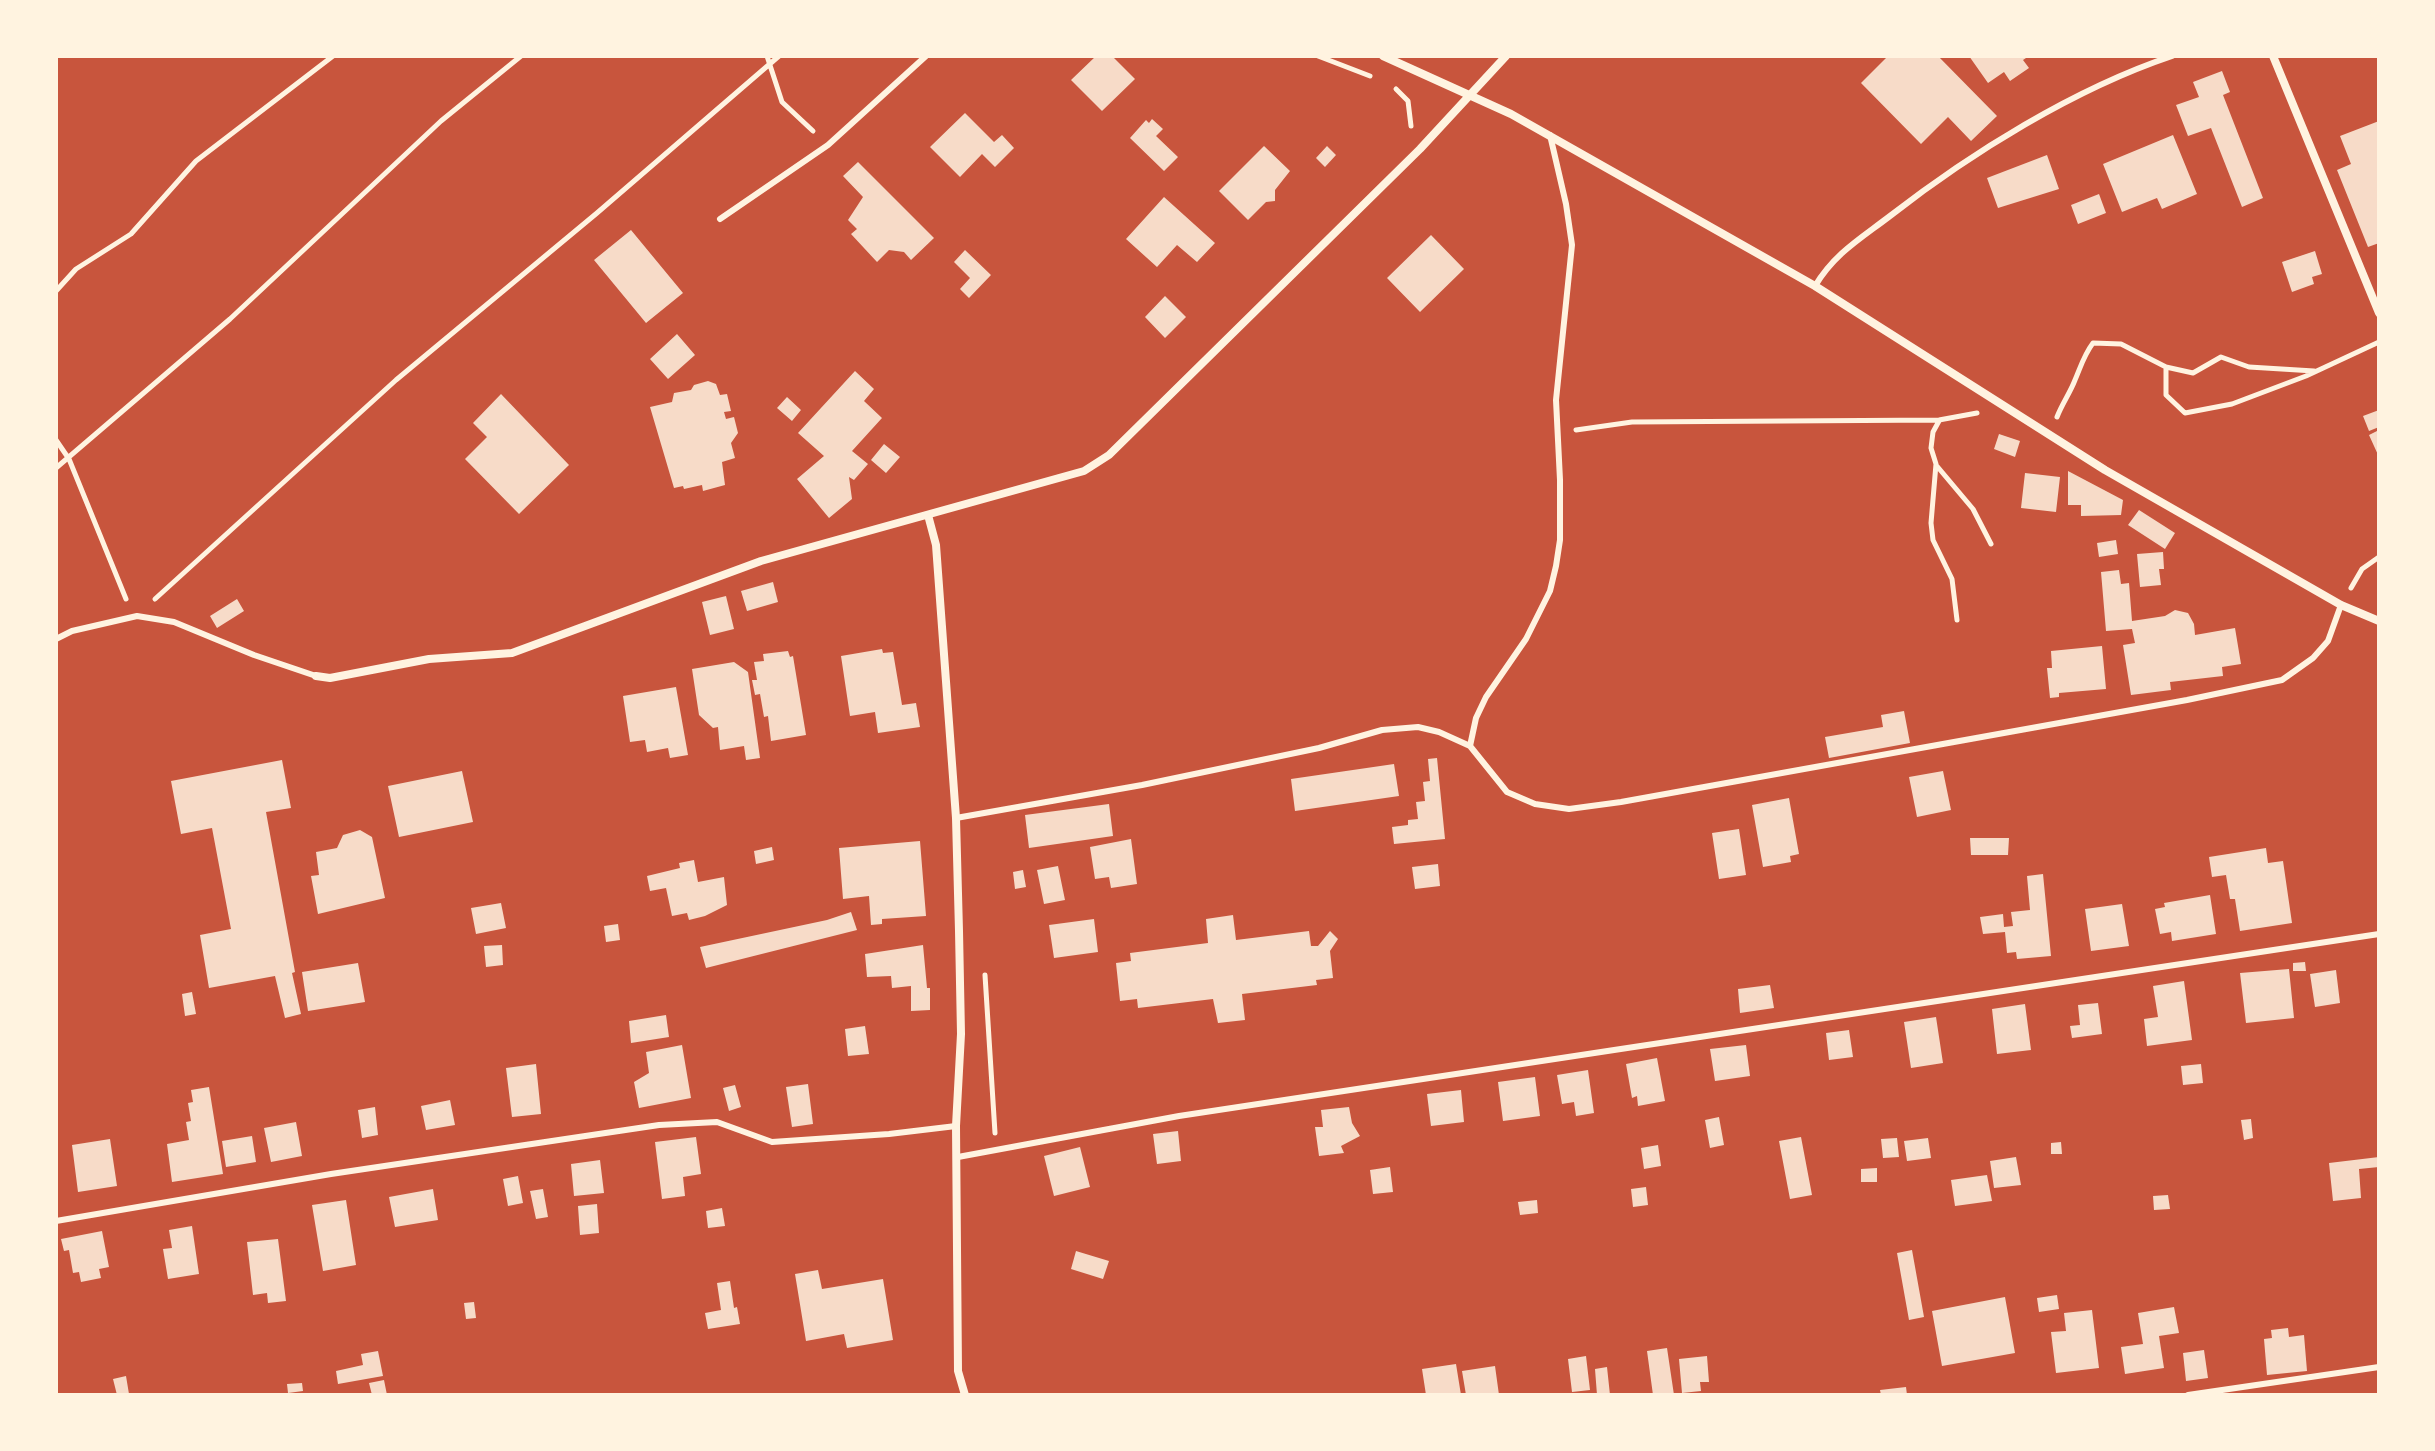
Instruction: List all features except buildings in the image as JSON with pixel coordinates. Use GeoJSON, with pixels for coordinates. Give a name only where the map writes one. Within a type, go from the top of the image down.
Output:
{"type":"FeatureCollection","features":[{"type":"Feature","properties":{"kind":"street"},"geometry":{"type":"LineString","coordinates":[[1383,56],[1470,94],[1550,135],[1815,286],[2105,470],[2341,605],[2379,621]]}},
{"type":"Feature","properties":{"kind":"street"},"geometry":{"type":"LineString","coordinates":[[316,676],[330,678],[429,659],[512,653],[761,561],[1084,471],[1109,455],[1420,149],[1506,56]]}},
{"type":"Feature","properties":{"kind":"street"},"geometry":{"type":"LineString","coordinates":[[2273,56],[2379,313]]}},
{"type":"Feature","properties":{"kind":"street"},"geometry":{"type":"LineString","coordinates":[[928,515],[936,545],[956,818],[961,1034],[956,1126],[958,1371],[965,1395]]}},
{"type":"Feature","properties":{"kind":"lane"},"geometry":{"type":"LineString","coordinates":[[720,219],[828,145],[926,56]]}},
{"type":"Feature","properties":{"kind":"lane"},"geometry":{"type":"LineString","coordinates":[[1815,286],[1829,263],[1930,184],[2069,101],[2172,56]]}},
{"type":"Feature","properties":{"kind":"lane"},"geometry":{"type":"LineString","coordinates":[[1470,746],[1476,718],[1486,697],[1526,639],[1550,591],[1560,540],[1558,373],[1572,245],[1550,135]]}},
{"type":"Feature","properties":{"kind":"lane"},"geometry":{"type":"LineString","coordinates":[[956,818],[1157,782],[1319,748],[1382,730],[1418,727],[1439,732],[1470,746],[1507,792],[1535,804],[1569,809],[1621,802],[2187,700],[2282,680],[2313,658],[2328,641],[2341,605]]}},
{"type":"Feature","properties":{"kind":"lane"},"geometry":{"type":"LineString","coordinates":[[56,639],[72,631],[137,616],[174,622],[254,655],[316,676]]}},
{"type":"Feature","properties":{"kind":"lane"},"geometry":{"type":"LineString","coordinates":[[958,1157],[1179,1116],[2379,934]]}},
{"type":"Feature","properties":{"kind":"lane"},"geometry":{"type":"LineString","coordinates":[[56,1221],[331,1174],[659,1125],[717,1122],[772,1142],[956,1126]]}},
{"type":"Feature","properties":{"kind":"lane"},"geometry":{"type":"LineString","coordinates":[[2188,1395],[2379,1367]]}},
{"type":"Feature","properties":{"kind":"path"},"geometry":{"type":"LineString","coordinates":[[56,291],[76,269],[131,234],[196,161],[333,56]]}},
{"type":"Feature","properties":{"kind":"path"},"geometry":{"type":"LineString","coordinates":[[56,468],[230,319],[441,121],[521,56]]}},
{"type":"Feature","properties":{"kind":"path"},"geometry":{"type":"LineString","coordinates":[[767,56],[782,102],[828,145]]}},
{"type":"Feature","properties":{"kind":"path"},"geometry":{"type":"LineString","coordinates":[[56,440],[69,459],[124,596],[137,616],[396,380],[779,56]]}},
{"type":"Feature","properties":{"kind":"path"},"geometry":{"type":"LineString","coordinates":[[1318,56],[1373,77]]}},
{"type":"Feature","properties":{"kind":"path"},"geometry":{"type":"LineString","coordinates":[[1386,82],[1399,90],[1408,101],[1411,126],[1401,138]]}},
{"type":"Feature","properties":{"kind":"path"},"geometry":{"type":"LineString","coordinates":[[2166,367],[2166,395],[2185,413],[2232,404],[2379,342]]}},
{"type":"Feature","properties":{"kind":"path"},"geometry":{"type":"LineString","coordinates":[[2049,435],[2074,383],[2083,355],[2093,343],[2121,344],[2166,367],[2193,373],[2221,357],[2249,367],[2316,371]]}},
{"type":"Feature","properties":{"kind":"path"},"geometry":{"type":"LineString","coordinates":[[1558,433],[1632,422],[1939,420],[2009,410]]}},
{"type":"Feature","properties":{"kind":"path"},"geometry":{"type":"LineString","coordinates":[[1939,420],[1932,440],[1936,464],[1931,523],[1933,540],[1952,579],[1957,620]]}},
{"type":"Feature","properties":{"kind":"path"},"geometry":{"type":"LineString","coordinates":[[1936,464],[1973,509],[1991,544]]}},
{"type":"Feature","properties":{"kind":"path"},"geometry":{"type":"LineString","coordinates":[[2341,605],[2362,569],[2379,557]]}}]}
